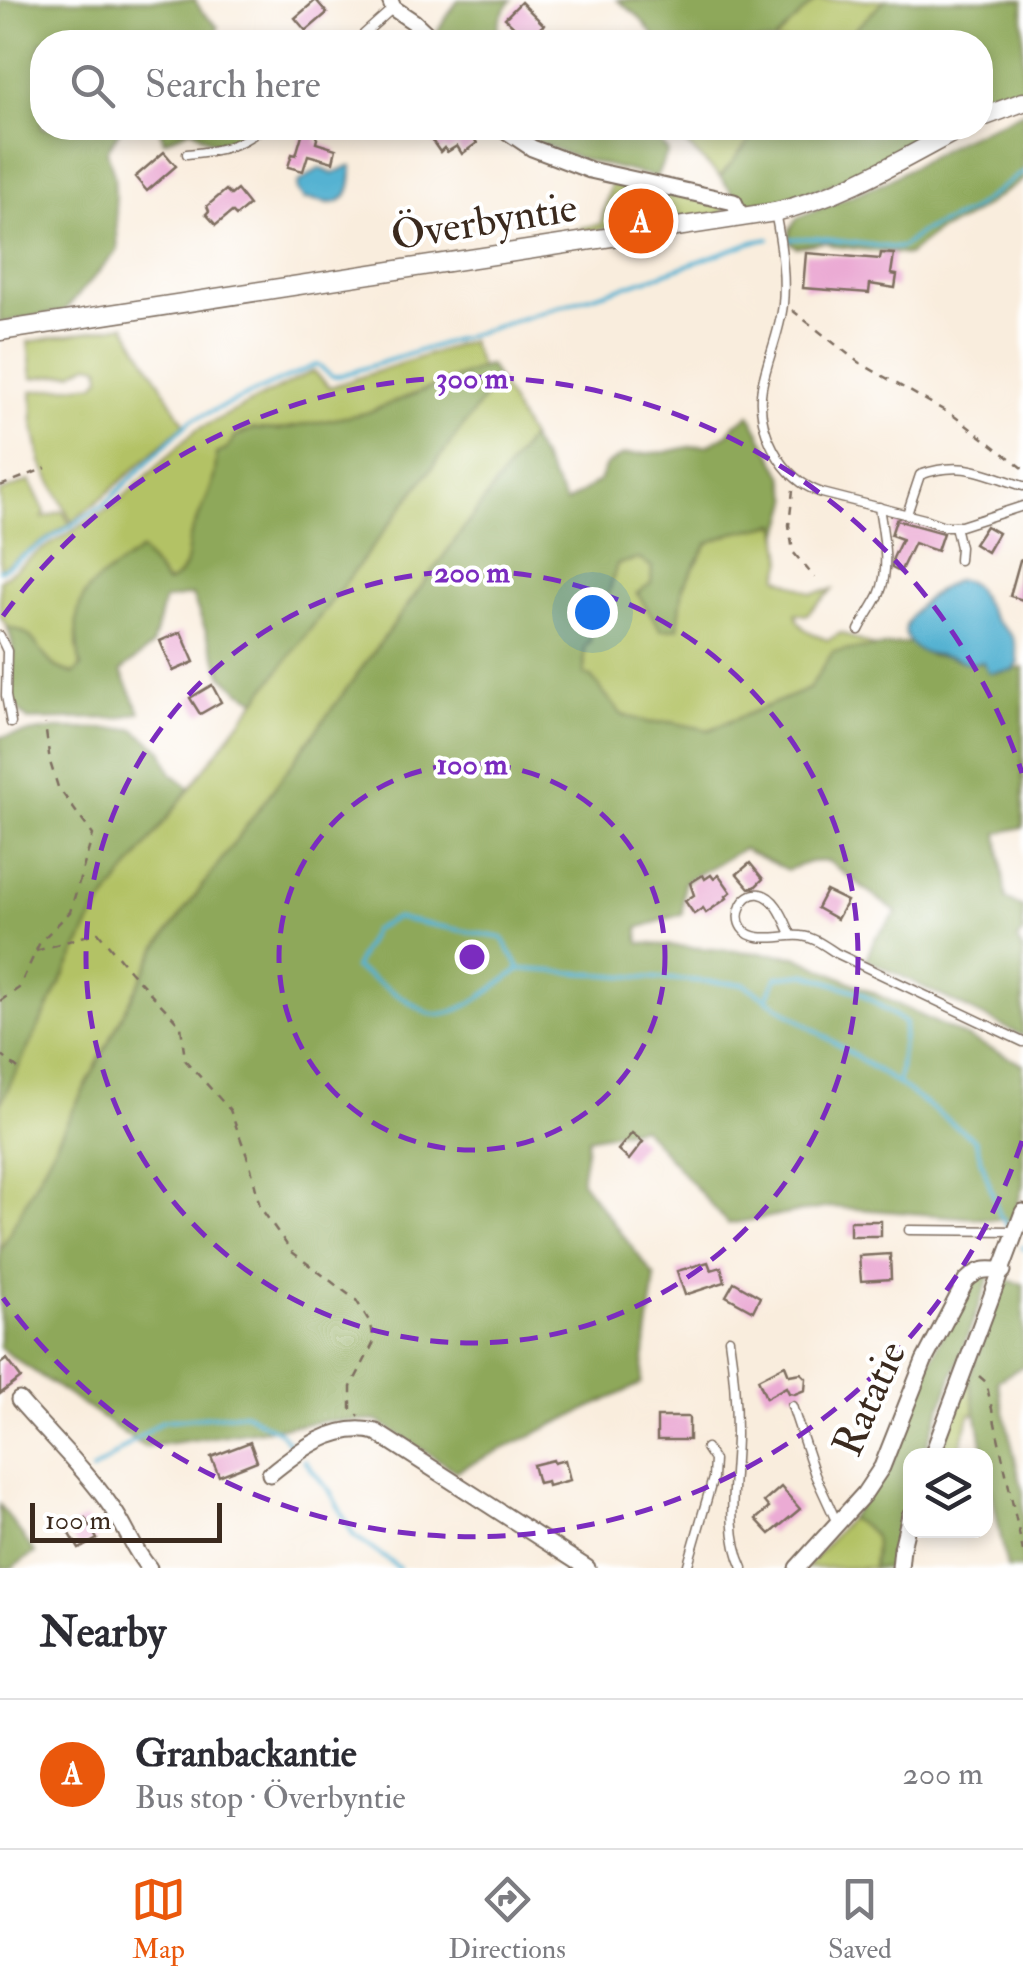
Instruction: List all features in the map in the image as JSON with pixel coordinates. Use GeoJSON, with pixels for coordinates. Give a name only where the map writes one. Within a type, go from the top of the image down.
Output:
{"type":"FeatureCollection","features":[{"type":"Feature","properties":{"kind":"street"},"geometry":{"type":"LineString","coordinates":[[392,4],[422,30]]}},
{"type":"Feature","properties":{"kind":"street"},"geometry":{"type":"LineString","coordinates":[[993,113],[1023,102]]}},
{"type":"Feature","properties":{"kind":"street"},"geometry":{"type":"LineString","coordinates":[[520,140],[574,165],[734,202],[740,217]]}},
{"type":"Feature","properties":{"kind":"street","name":"Överbyntie"},"geometry":{"type":"LineString","coordinates":[[0,331],[776,212],[867,179],[939,140]]}},
{"type":"Feature","properties":{"kind":"street"},"geometry":{"type":"LineString","coordinates":[[935,1448],[1023,1214]]}},
{"type":"Feature","properties":{"kind":"street","name":"Ratatie"},"geometry":{"type":"LineString","coordinates":[[797,1568],[864,1494],[882,1467],[924,1361],[966,1281],[976,1271],[1003,1270]]}},
{"type":"Feature","properties":{"kind":"street"},"geometry":{"type":"LineString","coordinates":[[20,1400],[104,1497],[149,1568]]}},
{"type":"Feature","properties":{"kind":"street"},"geometry":{"type":"LineString","coordinates":[[270,1474],[304,1448],[334,1435],[368,1430],[586,1568]]}},
{"type":"Feature","properties":{"kind":"street"},"geometry":{"type":"LineString","coordinates":[[900,1568],[904,1538]]}},
{"type":"Feature","properties":{"kind":"lane"},"geometry":{"type":"LineString","coordinates":[[366,30],[392,4]]}},
{"type":"Feature","properties":{"kind":"lane"},"geometry":{"type":"LineString","coordinates":[[187,154],[210,152],[246,140]]}},
{"type":"Feature","properties":{"kind":"lane"},"geometry":{"type":"LineString","coordinates":[[776,212],[783,303],[761,404],[774,449],[795,478],[822,493],[944,526],[980,521],[1023,506]]}},
{"type":"Feature","properties":{"kind":"lane"},"geometry":{"type":"LineString","coordinates":[[906,514],[920,475],[940,468],[960,467],[1023,486]]}},
{"type":"Feature","properties":{"kind":"lane"},"geometry":{"type":"LineString","coordinates":[[859,630],[881,591],[885,548],[880,507]]}},
{"type":"Feature","properties":{"kind":"lane"},"geometry":{"type":"LineString","coordinates":[[955,526],[959,560]]}},
{"type":"Feature","properties":{"kind":"lane"},"geometry":{"type":"LineString","coordinates":[[0,636],[7,651],[6,696],[11,723]]}},
{"type":"Feature","properties":{"kind":"lane"},"geometry":{"type":"LineString","coordinates":[[792,936],[772,901],[756,894],[747,896],[739,923],[752,935],[811,938],[1023,1042]]}},
{"type":"Feature","properties":{"kind":"lane"},"geometry":{"type":"LineString","coordinates":[[909,1230],[1017,1232]]}},
{"type":"Feature","properties":{"kind":"lane"},"geometry":{"type":"LineString","coordinates":[[729,1339],[735,1376],[733,1539],[743,1568]]}},
{"type":"Feature","properties":{"kind":"lane"},"geometry":{"type":"LineString","coordinates":[[792,1406],[838,1524]]}},
{"type":"Feature","properties":{"kind":"lane"},"geometry":{"type":"LineString","coordinates":[[687,1568],[714,1478],[714,1460],[706,1448]]}},
{"type":"Feature","properties":{"kind":"path"},"geometry":{"type":"LineString","coordinates":[[783,303],[858,362],[954,416],[1023,468]]}},
{"type":"Feature","properties":{"kind":"path"},"geometry":{"type":"LineString","coordinates":[[0,486],[46,468]]}},
{"type":"Feature","properties":{"kind":"path"},"geometry":{"type":"LineString","coordinates":[[795,478],[790,525],[794,552],[815,578]]}},
{"type":"Feature","properties":{"kind":"path"},"geometry":{"type":"LineString","coordinates":[[1,1000],[20,988],[40,942],[70,912],[93,835],[58,787],[45,724]]}},
{"type":"Feature","properties":{"kind":"path"},"geometry":{"type":"LineString","coordinates":[[36,951],[98,932],[182,1026],[185,1060],[230,1110],[250,1164],[260,1207],[292,1252],[356,1300],[371,1324],[374,1342],[351,1387],[351,1410],[363,1419]]}},
{"type":"Feature","properties":{"kind":"path"},"geometry":{"type":"LineString","coordinates":[[0,1054],[18,1069]]}},
{"type":"Feature","properties":{"kind":"path"},"geometry":{"type":"LineString","coordinates":[[967,1365],[986,1382],[1023,1550]]}},
{"type":"Feature","properties":{"kind":"green space"},"geometry":{"type":"Polygon","coordinates":[[[0,0],[195,0],[217,30],[30,30],[30,140],[114,140],[107,151],[114,175],[118,250],[64,311],[0,323],[0,0]]]}},
{"type":"Feature","properties":{"kind":"green space"},"geometry":{"type":"Polygon","coordinates":[[[458,0],[512,0],[499,19],[498,30],[438,30],[458,0]]]}},
{"type":"Feature","properties":{"kind":"green space"},"geometry":{"type":"Polygon","coordinates":[[[617,0],[816,0],[785,30],[649,30],[617,0]]]}},
{"type":"Feature","properties":{"kind":"green space"},"geometry":{"type":"Polygon","coordinates":[[[816,0],[885,0],[854,30],[785,30],[816,0]]]}},
{"type":"Feature","properties":{"kind":"green space"},"geometry":{"type":"Polygon","coordinates":[[[885,0],[1023,0],[1023,93],[993,103],[993,30],[854,30],[885,0]]]}},
{"type":"Feature","properties":{"kind":"green space"},"geometry":{"type":"Polygon","coordinates":[[[1023,112],[1023,180],[963,220],[936,232],[908,255],[825,242],[796,247],[789,241],[797,218],[887,181],[959,140],[993,140],[993,125],[1023,112]]]}},
{"type":"Feature","properties":{"kind":"green space"},"geometry":{"type":"Polygon","coordinates":[[[209,140],[233,140],[219,146],[209,140]]]}},
{"type":"Feature","properties":{"kind":"green space"},"geometry":{"type":"Polygon","coordinates":[[[534,140],[658,140],[668,152],[656,177],[564,153],[534,140]]]}},
{"type":"Feature","properties":{"kind":"green space"},"geometry":{"type":"Polygon","coordinates":[[[682,140],[750,140],[720,177],[682,140]]]}},
{"type":"Feature","properties":{"kind":"green space"},"geometry":{"type":"Polygon","coordinates":[[[750,140],[921,140],[826,187],[777,202],[751,206],[734,195],[720,177],[750,140]]]}},
{"type":"Feature","properties":{"kind":"green space"},"geometry":{"type":"Polygon","coordinates":[[[611,184],[718,202],[724,210],[721,214],[687,218],[665,216],[582,233],[580,228],[601,224],[611,184]]]}},
{"type":"Feature","properties":{"kind":"green space"},"geometry":{"type":"Polygon","coordinates":[[[125,325],[185,424],[72,522],[41,462],[33,423],[32,391],[95,384],[101,378],[100,366],[89,364],[73,373],[32,378],[28,342],[125,325]]]}},
{"type":"Feature","properties":{"kind":"green space"},"geometry":{"type":"Polygon","coordinates":[[[470,341],[481,368],[366,413],[278,430],[253,429],[235,437],[226,451],[216,454],[212,486],[179,575],[167,583],[141,550],[89,589],[77,645],[81,668],[74,674],[53,665],[30,636],[7,627],[0,616],[0,580],[115,505],[195,431],[313,371],[330,387],[470,341]]]}},
{"type":"Feature","properties":{"kind":"green space"},"geometry":{"type":"Polygon","coordinates":[[[489,365],[498,380],[257,700],[223,676],[192,595],[164,600],[152,646],[121,671],[140,712],[120,718],[28,720],[6,696],[13,653],[7,627],[30,636],[53,665],[74,674],[81,667],[79,607],[93,585],[141,550],[166,583],[178,575],[186,564],[190,537],[212,486],[216,454],[226,450],[235,437],[253,429],[278,430],[366,413],[489,365]]]}},
{"type":"Feature","properties":{"kind":"green space"},"geometry":{"type":"Polygon","coordinates":[[[498,380],[530,438],[158,947],[0,1251],[0,1104],[95,914],[498,380]]]}},
{"type":"Feature","properties":{"kind":"green space"},"geometry":{"type":"Polygon","coordinates":[[[750,415],[784,477],[790,500],[780,536],[777,524],[733,533],[708,543],[683,586],[678,628],[661,630],[637,593],[651,583],[652,567],[639,559],[617,564],[603,613],[589,630],[584,674],[591,677],[622,715],[709,730],[809,689],[833,652],[910,643],[931,656],[984,663],[995,673],[1023,668],[1023,827],[998,833],[1006,899],[1023,908],[1023,933],[1017,939],[1023,952],[1023,1036],[866,959],[875,938],[897,913],[828,861],[787,870],[743,849],[684,882],[682,914],[638,928],[639,943],[796,956],[1023,1064],[1023,1184],[1013,1221],[831,1207],[728,1224],[642,1127],[588,1138],[581,1181],[655,1277],[641,1384],[456,1471],[377,1421],[325,1421],[144,1447],[0,1348],[0,1251],[158,947],[530,438],[566,503],[599,481],[606,465],[623,455],[708,445],[750,415]]]}},
{"type":"Feature","properties":{"kind":"green space"},"geometry":{"type":"Polygon","coordinates":[[[30,481],[45,512],[43,518],[63,511],[70,524],[0,569],[0,492],[30,481]]]}},
{"type":"Feature","properties":{"kind":"green space"},"geometry":{"type":"Polygon","coordinates":[[[778,524],[783,561],[778,577],[811,593],[832,590],[806,615],[796,613],[799,623],[828,640],[841,633],[877,648],[833,652],[809,689],[709,730],[622,715],[591,677],[584,675],[589,630],[603,613],[617,564],[639,559],[652,567],[652,583],[637,594],[678,627],[683,586],[708,543],[733,533],[778,524]]]}},
{"type":"Feature","properties":{"kind":"green space"},"geometry":{"type":"Polygon","coordinates":[[[56,729],[134,729],[162,750],[172,774],[190,788],[95,914],[0,1104],[0,737],[56,729]]]}},
{"type":"Feature","properties":{"kind":"green space"},"geometry":{"type":"Polygon","coordinates":[[[981,1274],[990,1276],[926,1448],[903,1448],[903,1517],[893,1568],[873,1568],[874,1537],[849,1518],[890,1468],[929,1363],[962,1294],[981,1274]]]}},
{"type":"Feature","properties":{"kind":"green space"},"geometry":{"type":"Polygon","coordinates":[[[1006,1280],[1023,1284],[1023,1366],[997,1381],[1023,1493],[1023,1568],[1007,1568],[993,1498],[993,1448],[983,1448],[969,1377],[1006,1280]]]}},
{"type":"Feature","properties":{"kind":"green space"},"geometry":{"type":"Polygon","coordinates":[[[969,1377],[977,1414],[970,1414],[960,1448],[942,1448],[969,1377]]]}},
{"type":"Feature","properties":{"kind":"green space"},"geometry":{"type":"Polygon","coordinates":[[[0,1505],[35,1553],[11,1568],[0,1568],[0,1505]]]}},
{"type":"Feature","properties":{"kind":"green space"},"geometry":{"type":"Polygon","coordinates":[[[849,1518],[874,1536],[873,1568],[806,1568],[849,1518]]]}},
{"type":"Feature","properties":{"kind":"water"},"geometry":{"type":"Polygon","coordinates":[[[349,166],[351,185],[342,200],[329,203],[304,199],[297,190],[298,183],[320,168],[333,174],[349,166]]]}},
{"type":"Feature","properties":{"kind":"water"},"geometry":{"type":"Polygon","coordinates":[[[956,580],[975,588],[995,620],[1013,638],[1019,663],[1013,670],[989,673],[983,662],[968,663],[926,653],[910,643],[906,634],[912,615],[929,597],[956,580]]]}},
{"type":"Feature","properties":{"kind":"building"},"geometry":{"type":"Polygon","coordinates":[[[316,0],[327,13],[307,30],[295,18],[316,0]]]}},
{"type":"Feature","properties":{"kind":"building"},"geometry":{"type":"Polygon","coordinates":[[[521,2],[544,25],[542,30],[518,30],[505,18],[521,2]]]}},
{"type":"Feature","properties":{"kind":"building"},"geometry":{"type":"Polygon","coordinates":[[[300,140],[317,140],[316,143],[336,149],[333,162],[308,155],[303,171],[288,167],[292,154],[296,155],[300,140]]]}},
{"type":"Feature","properties":{"kind":"building"},"geometry":{"type":"Polygon","coordinates":[[[432,140],[477,143],[462,154],[457,146],[440,152],[432,140]]]}},
{"type":"Feature","properties":{"kind":"building"},"geometry":{"type":"Polygon","coordinates":[[[164,152],[176,166],[147,191],[135,177],[164,152]]]}},
{"type":"Feature","properties":{"kind":"building"},"geometry":{"type":"Polygon","coordinates":[[[226,190],[231,195],[237,190],[249,205],[216,225],[206,214],[207,206],[226,190]]]}},
{"type":"Feature","properties":{"kind":"building"},"geometry":{"type":"Polygon","coordinates":[[[806,253],[880,259],[881,253],[894,254],[891,274],[897,275],[895,288],[870,284],[869,293],[803,288],[806,253]]]}},
{"type":"Feature","properties":{"kind":"building"},"geometry":{"type":"Polygon","coordinates":[[[896,520],[943,533],[937,551],[914,543],[900,572],[892,568],[902,539],[891,535],[896,520]]]}},
{"type":"Feature","properties":{"kind":"building"},"geometry":{"type":"Polygon","coordinates":[[[986,526],[998,533],[987,552],[974,544],[986,526]]]}},
{"type":"Feature","properties":{"kind":"building"},"geometry":{"type":"Polygon","coordinates":[[[1023,560],[1023,600],[1010,596],[1023,560]]]}},
{"type":"Feature","properties":{"kind":"building"},"geometry":{"type":"Polygon","coordinates":[[[181,632],[194,662],[173,671],[160,641],[181,632]]]}},
{"type":"Feature","properties":{"kind":"building"},"geometry":{"type":"Polygon","coordinates":[[[212,685],[221,702],[200,714],[190,698],[212,685]]]}},
{"type":"Feature","properties":{"kind":"building"},"geometry":{"type":"Polygon","coordinates":[[[750,863],[763,879],[749,888],[737,874],[750,863]]]}},
{"type":"Feature","properties":{"kind":"building"},"geometry":{"type":"Polygon","coordinates":[[[703,875],[705,879],[711,875],[714,879],[719,875],[731,892],[706,913],[703,908],[694,914],[685,901],[694,895],[690,883],[703,875]]]}},
{"type":"Feature","properties":{"kind":"building"},"geometry":{"type":"Polygon","coordinates":[[[826,891],[847,901],[837,919],[817,908],[826,891]]]}},
{"type":"Feature","properties":{"kind":"building"},"geometry":{"type":"Polygon","coordinates":[[[632,1133],[643,1142],[629,1160],[618,1150],[632,1133]]]}},
{"type":"Feature","properties":{"kind":"building"},"geometry":{"type":"Polygon","coordinates":[[[850,1221],[881,1221],[881,1236],[850,1236],[850,1221]]]}},
{"type":"Feature","properties":{"kind":"building"},"geometry":{"type":"Polygon","coordinates":[[[890,1254],[891,1279],[861,1281],[859,1256],[890,1254]]]}},
{"type":"Feature","properties":{"kind":"building"},"geometry":{"type":"Polygon","coordinates":[[[708,1262],[711,1270],[721,1267],[725,1282],[685,1295],[677,1271],[708,1262]]]}},
{"type":"Feature","properties":{"kind":"building"},"geometry":{"type":"Polygon","coordinates":[[[734,1282],[760,1297],[753,1311],[726,1296],[734,1282]]]}},
{"type":"Feature","properties":{"kind":"building"},"geometry":{"type":"Polygon","coordinates":[[[7,1359],[21,1378],[0,1394],[0,1364],[7,1359]]]}},
{"type":"Feature","properties":{"kind":"building"},"geometry":{"type":"Polygon","coordinates":[[[785,1365],[789,1375],[801,1373],[806,1378],[805,1390],[795,1394],[786,1387],[766,1398],[758,1379],[785,1365]]]}},
{"type":"Feature","properties":{"kind":"building"},"geometry":{"type":"Polygon","coordinates":[[[657,1417],[689,1417],[689,1440],[657,1440],[657,1417]]]}},
{"type":"Feature","properties":{"kind":"building"},"geometry":{"type":"Polygon","coordinates":[[[250,1442],[257,1461],[219,1476],[211,1457],[250,1442]]]}},
{"type":"Feature","properties":{"kind":"building"},"geometry":{"type":"Polygon","coordinates":[[[565,1460],[570,1480],[548,1486],[547,1481],[538,1483],[533,1465],[565,1460]]]}},
{"type":"Feature","properties":{"kind":"building"},"geometry":{"type":"Polygon","coordinates":[[[781,1487],[800,1509],[770,1534],[756,1519],[769,1508],[764,1502],[781,1487]]]}},
{"type":"Feature","properties":{"kind":"building"},"geometry":{"type":"Polygon","coordinates":[[[85,1518],[97,1539],[79,1549],[67,1529],[85,1518]]]}},
{"type":"Feature","properties":{"kind":"waterway"},"geometry":{"type":"LineString","coordinates":[[790,239],[902,247],[921,232],[968,212],[1023,172]]}},
{"type":"Feature","properties":{"kind":"waterway"},"geometry":{"type":"LineString","coordinates":[[0,571],[104,505],[190,421],[311,367],[317,365],[332,376],[339,376],[769,239]]}},
{"type":"Feature","properties":{"kind":"waterway"},"geometry":{"type":"LineString","coordinates":[[520,969],[476,1000],[439,1014],[428,1013],[354,968],[373,930],[395,918],[502,938],[520,969],[744,984],[898,1084],[975,1140],[999,1214],[1008,1227]]}},
{"type":"Feature","properties":{"kind":"waterway"},"geometry":{"type":"LineString","coordinates":[[767,998],[777,977],[806,974],[861,993],[905,1023],[898,1084]]}},
{"type":"Feature","properties":{"kind":"waterway"},"geometry":{"type":"LineString","coordinates":[[92,1471],[162,1421],[245,1413],[281,1433],[290,1444]]}},
{"type":"Feature","properties":{"kind":"waterway"},"geometry":{"type":"LineString","coordinates":[[304,1460],[331,1493],[353,1535],[399,1568]]}},
{"type":"Feature","properties":{"kind":"place","name":"Granbackantie"},"geometry":{"type":"Point","coordinates":[641,221]}}]}
